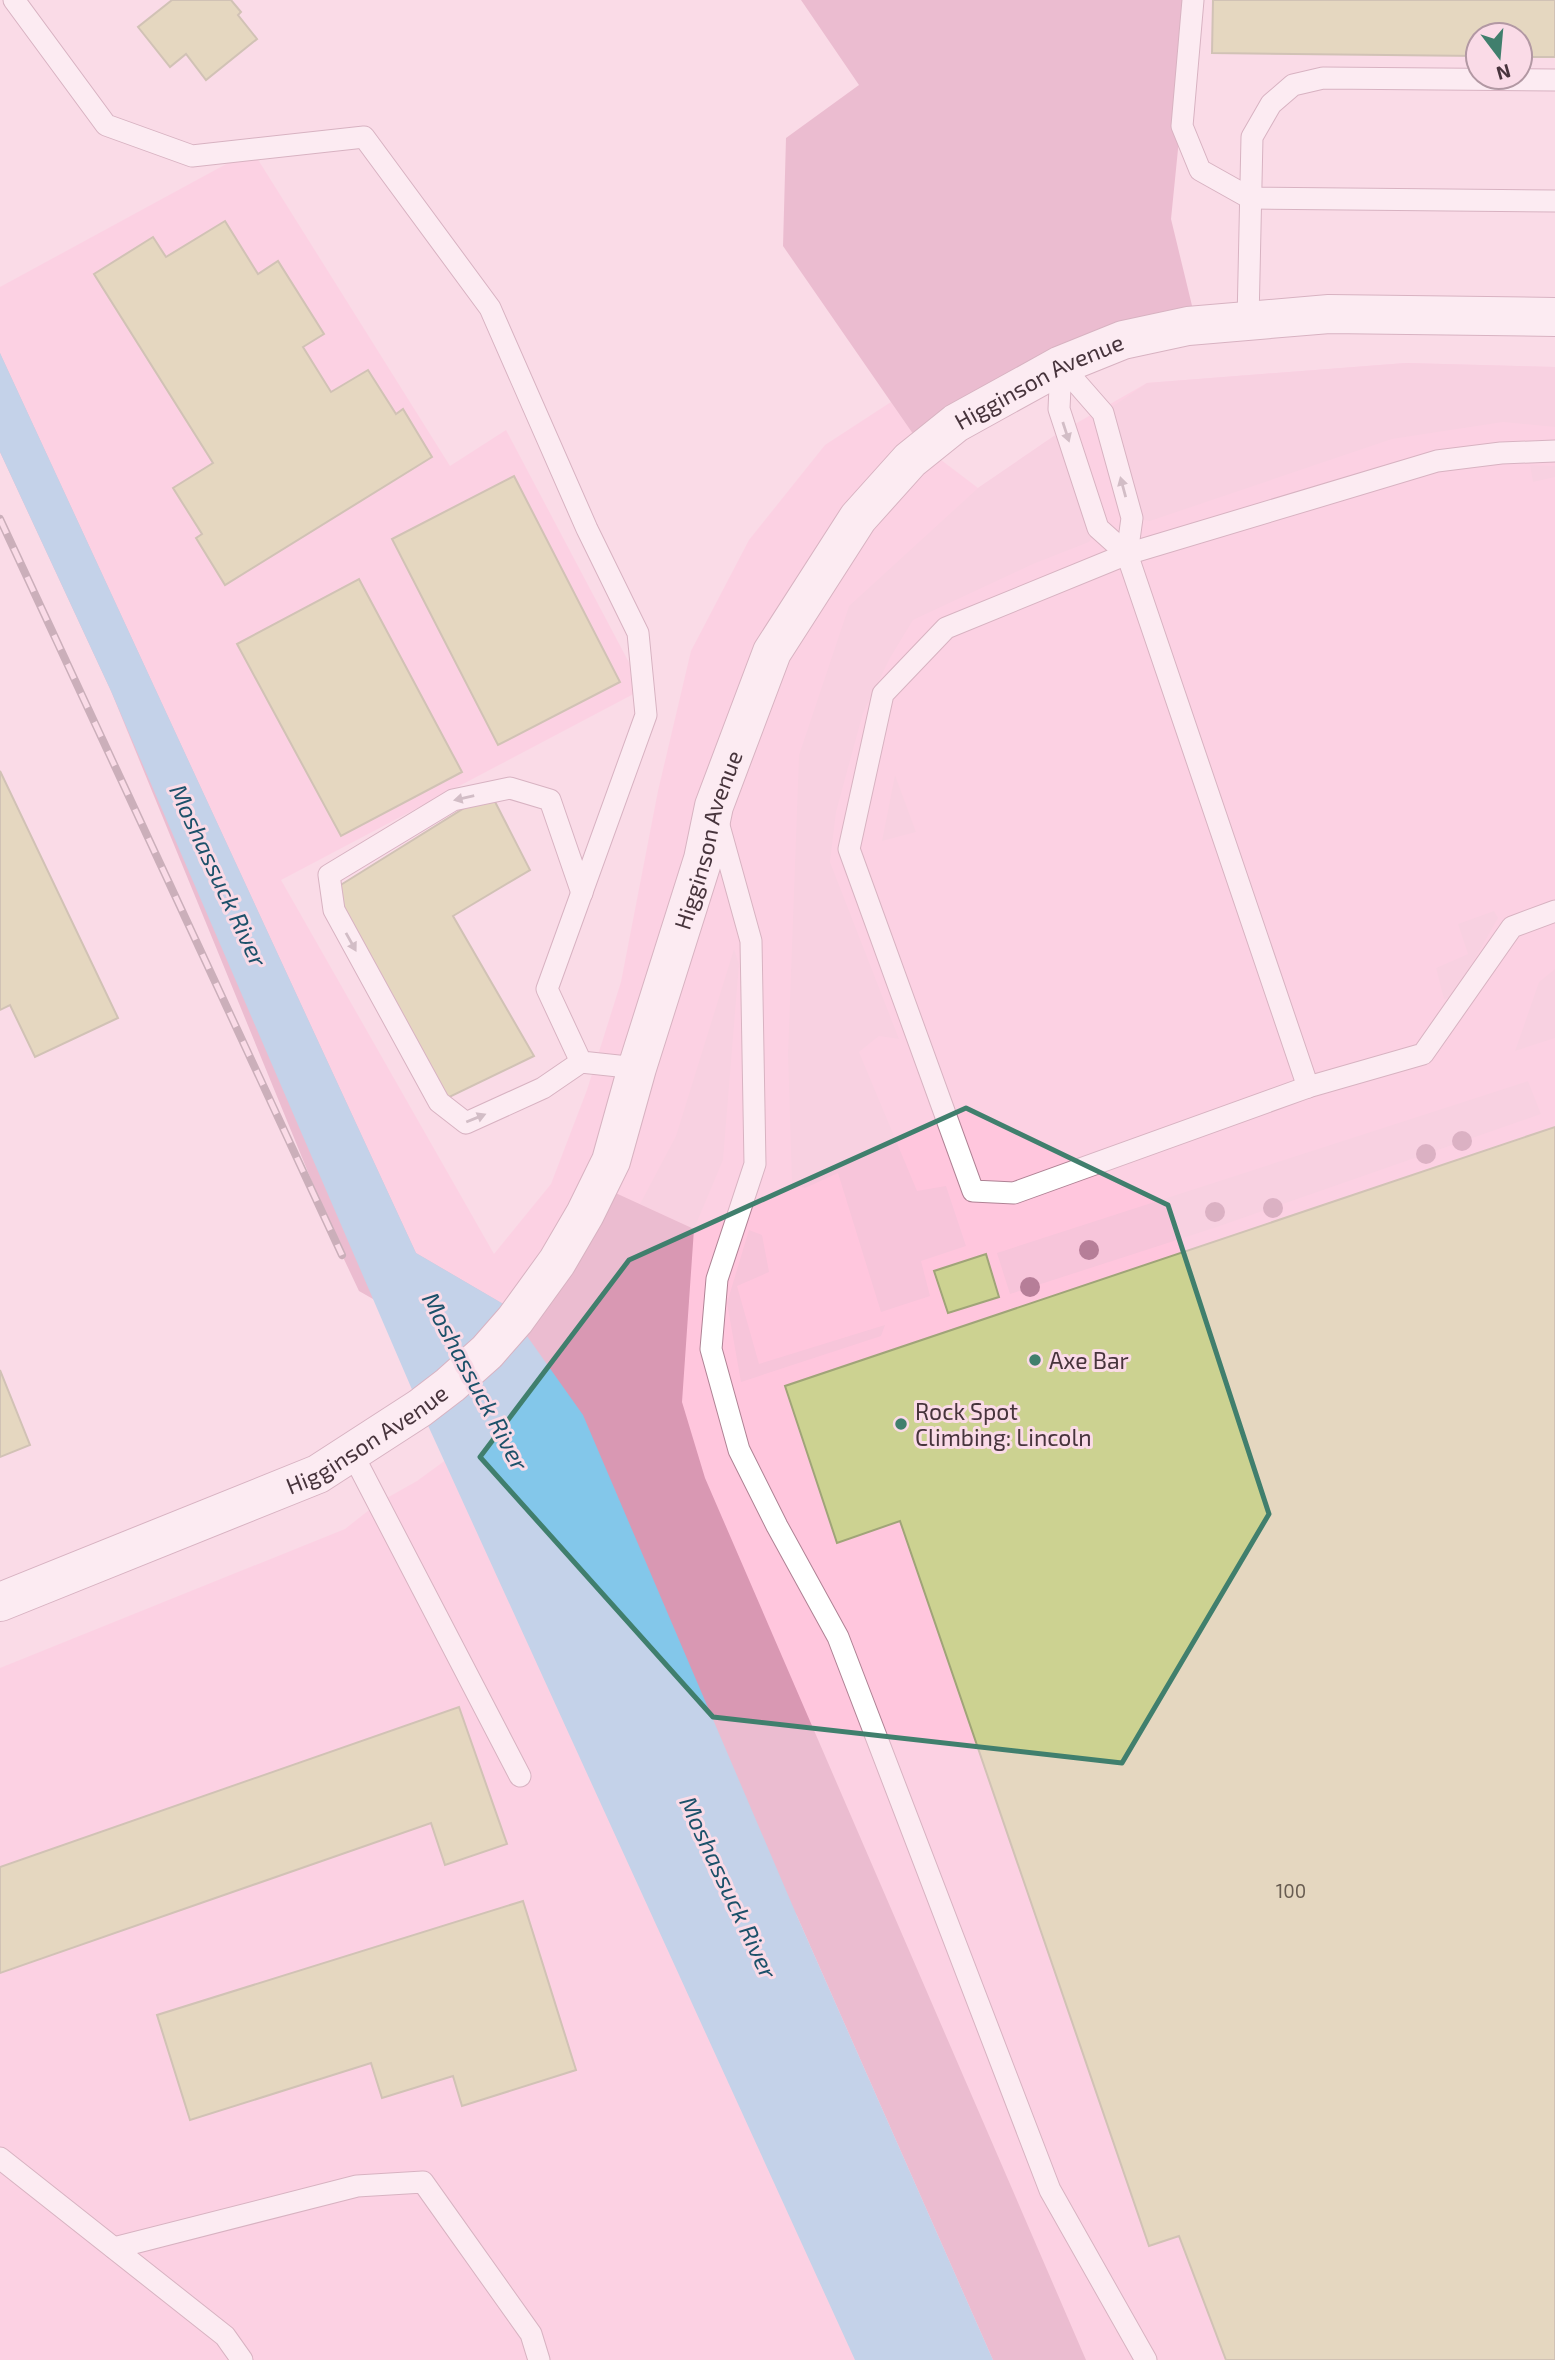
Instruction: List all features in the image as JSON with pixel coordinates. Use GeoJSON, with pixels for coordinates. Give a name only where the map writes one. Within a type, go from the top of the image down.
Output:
{"type":"FeatureCollection","features":[{"type":"Feature","properties":{"kind":"street","name":"Higginson Avenue"},"geometry":{"type":"LineString","coordinates":[[0,1602],[318,1474],[420,1408],[473,1365],[514,1320],[557,1262],[611,1161],[637,1068],[703,859],[714,806],[772,652],[858,519],[910,460],[956,423],[1061,365],[1123,340],[1188,326],[1329,314],[1555,317]]}},
{"type":"Feature","properties":{"kind":"lane"},"geometry":{"type":"LineString","coordinates":[[14,0],[106,125],[192,156],[364,137],[490,308],[587,529],[638,634],[646,715],[547,989],[581,1062]]}},
{"type":"Feature","properties":{"kind":"lane"},"geometry":{"type":"LineString","coordinates":[[1193,0],[1182,126],[1200,170],[1250,198],[1555,201]]}},
{"type":"Feature","properties":{"kind":"lane"},"geometry":{"type":"LineString","coordinates":[[1248,321],[1252,137],[1271,104],[1293,85],[1323,78],[1555,80]]}},
{"type":"Feature","properties":{"kind":"lane"},"geometry":{"type":"LineString","coordinates":[[1061,365],[1059,409],[1098,528],[1127,554]]}},
{"type":"Feature","properties":{"kind":"lane"},"geometry":{"type":"LineString","coordinates":[[1061,365],[1103,413],[1132,518],[1127,554],[1308,1087]]}},
{"type":"Feature","properties":{"kind":"lane"},"geometry":{"type":"LineString","coordinates":[[1555,452],[1501,453],[1437,461],[1127,554],[946,628],[883,694],[849,849],[973,1191],[1014,1193],[1308,1087],[1423,1054],[1512,927],[1555,911]]}},
{"type":"Feature","properties":{"kind":"lane"},"geometry":{"type":"LineString","coordinates":[[582,893],[550,800],[510,788],[453,800],[329,875],[334,910],[439,1102],[466,1123],[543,1088],[581,1062],[637,1068]]}},
{"type":"Feature","properties":{"kind":"lane"},"geometry":{"type":"LineString","coordinates":[[714,806],[751,941],[755,1164],[717,1279],[711,1349],[735,1437],[777,1526],[838,1637],[1049,2190],[1146,2360]]}},
{"type":"Feature","properties":{"kind":"lane"},"geometry":{"type":"LineString","coordinates":[[352,1453],[520,1776]]}},
{"type":"Feature","properties":{"kind":"lane"},"geometry":{"type":"LineString","coordinates":[[0,2158],[225,2336],[242,2360]]}},
{"type":"Feature","properties":{"kind":"lane"},"geometry":{"type":"LineString","coordinates":[[114,2248],[357,2186],[423,2182],[531,2334],[539,2360]]}},
{"type":"Feature","properties":{"kind":"highlighted area"},"geometry":{"type":"Polygon","coordinates":[[[966,1108],[1168,1205],[1269,1514],[1122,1763],[713,1717],[480,1457],[629,1260],[966,1108]]]}},
{"type":"Feature","properties":{"kind":"shaded area"},"geometry":{"type":"Polygon","coordinates":[[[801,0],[1193,0],[1171,219],[1195,318],[920,444],[783,246],[786,138],[859,85],[801,0]]]}},
{"type":"Feature","properties":{"kind":"shaded area"},"geometry":{"type":"Polygon","coordinates":[[[252,150],[450,466],[506,430],[643,689],[281,880],[494,1254],[551,1184],[587,1090],[621,982],[658,791],[691,651],[749,540],[825,445],[891,402],[920,444],[978,488],[1054,436],[1147,383],[1406,363],[1555,367],[1555,2360],[0,2360],[0,1668],[345,1529],[378,1503],[417,1481],[465,1446],[505,1305],[416,1253],[0,353],[0,287],[252,150]]]}},
{"type":"Feature","properties":{"kind":"shaded area"},"geometry":{"type":"Polygon","coordinates":[[[0,353],[416,1253],[505,1305],[596,1184],[694,1229],[682,1402],[705,1478],[1086,2360],[993,2360],[797,1916],[473,1356],[359,1291],[111,691],[0,452],[0,353]]]}},
{"type":"Feature","properties":{"kind":"shaded area"},"geometry":{"type":"Polygon","coordinates":[[[1406,363],[1555,367],[1555,427],[1503,422],[1392,439],[1150,521],[1132,518],[1103,413],[1147,383],[1406,363]]]}},
{"type":"Feature","properties":{"kind":"shaded area"},"geometry":{"type":"Polygon","coordinates":[[[1054,436],[1069,441],[1098,528],[1089,542],[1033,564],[913,620],[890,658],[863,713],[836,812],[830,862],[899,1039],[879,1036],[859,1052],[917,1191],[946,1186],[966,1246],[921,1261],[930,1296],[881,1312],[838,1173],[805,1188],[792,1184],[788,1054],[799,755],[849,606],[978,488],[1054,436]]]}},
{"type":"Feature","properties":{"kind":"shaded area"},"geometry":{"type":"Polygon","coordinates":[[[1530,465],[1555,466],[1555,477],[1533,482],[1530,465]]]}},
{"type":"Feature","properties":{"kind":"shaded area"},"geometry":{"type":"Polygon","coordinates":[[[895,775],[916,832],[882,841],[895,775]]]}},
{"type":"Feature","properties":{"kind":"shaded area"},"geometry":{"type":"Polygon","coordinates":[[[1494,911],[1498,918],[1453,997],[1444,999],[1436,968],[1468,954],[1458,924],[1494,911]]]}},
{"type":"Feature","properties":{"kind":"shaded area"},"geometry":{"type":"Polygon","coordinates":[[[734,949],[739,964],[723,1160],[694,1229],[640,1204],[676,1136],[734,949]]]}},
{"type":"Feature","properties":{"kind":"shaded area"},"geometry":{"type":"Polygon","coordinates":[[[1555,969],[1555,1038],[1515,1051],[1539,982],[1555,969]]]}},
{"type":"Feature","properties":{"kind":"shaded area"},"geometry":{"type":"Polygon","coordinates":[[[1528,1081],[1541,1114],[1217,1227],[1010,1294],[997,1253],[1528,1081]]]}},
{"type":"Feature","properties":{"kind":"shaded area"},"geometry":{"type":"Polygon","coordinates":[[[749,1230],[762,1235],[769,1272],[737,1286],[759,1364],[885,1325],[881,1336],[741,1382],[727,1303],[749,1230]]]}},
{"type":"Feature","properties":{"kind":"water","name":"Moshassuck River"},"geometry":{"type":"Polygon","coordinates":[[[0,353],[416,1253],[505,1305],[583,1415],[797,1916],[993,2360],[855,2360],[420,1408],[111,691],[0,452],[0,353]]]}},
{"type":"Feature","properties":{"kind":"building"},"geometry":{"type":"Polygon","coordinates":[[[172,0],[231,0],[241,12],[238,15],[257,39],[206,80],[186,54],[170,67],[138,27],[172,0]]]}},
{"type":"Feature","properties":{"kind":"building"},"geometry":{"type":"Polygon","coordinates":[[[1213,0],[1555,0],[1555,57],[1534,57],[1534,21],[1464,21],[1464,56],[1212,53],[1213,0]]]}},
{"type":"Feature","properties":{"kind":"building"},"geometry":{"type":"Polygon","coordinates":[[[225,221],[258,274],[278,261],[324,334],[303,347],[331,392],[368,370],[396,414],[403,409],[432,457],[225,585],[196,538],[202,534],[173,488],[213,463],[94,274],[153,237],[166,257],[225,221]]]}},
{"type":"Feature","properties":{"kind":"building"},"geometry":{"type":"Polygon","coordinates":[[[514,476],[620,682],[498,745],[392,539],[514,476]]]}},
{"type":"Feature","properties":{"kind":"building"},"geometry":{"type":"Polygon","coordinates":[[[359,579],[462,772],[341,836],[237,644],[359,579]]]}},
{"type":"Feature","properties":{"kind":"building"},"geometry":{"type":"Polygon","coordinates":[[[0,771],[118,1018],[35,1057],[10,1005],[0,1010],[0,771]]]}},
{"type":"Feature","properties":{"kind":"building"},"geometry":{"type":"Polygon","coordinates":[[[490,792],[530,870],[453,916],[534,1056],[439,1102],[331,891],[490,792]]]}},
{"type":"Feature","properties":{"kind":"building"},"geometry":{"type":"Polygon","coordinates":[[[1555,1127],[1555,2360],[1226,2360],[1179,2236],[1149,2246],[900,1521],[837,1543],[785,1386],[1555,1127]]]}},
{"type":"Feature","properties":{"kind":"building"},"geometry":{"type":"Polygon","coordinates":[[[986,1254],[999,1297],[948,1313],[934,1271],[986,1254]]]}},
{"type":"Feature","properties":{"kind":"building"},"geometry":{"type":"Polygon","coordinates":[[[0,1370],[30,1445],[0,1457],[0,1370]]]}},
{"type":"Feature","properties":{"kind":"building"},"geometry":{"type":"Polygon","coordinates":[[[459,1707],[507,1844],[445,1865],[431,1823],[0,1973],[0,1867],[459,1707]]]}},
{"type":"Feature","properties":{"kind":"building"},"geometry":{"type":"Polygon","coordinates":[[[523,1901],[576,2070],[462,2106],[453,2076],[382,2098],[371,2063],[190,2120],[157,2015],[523,1901]]]}},
{"type":"Feature","properties":{"kind":"railway"},"geometry":{"type":"LineString","coordinates":[[0,519],[342,1255]]}},
{"type":"Feature","properties":{"kind":"place","name":"Axe Bar"},"geometry":{"type":"Point","coordinates":[1035,1360]}},
{"type":"Feature","properties":{"kind":"place","name":"Rock Spot Climbing: Lincoln"},"geometry":{"type":"Point","coordinates":[901,1424]}}]}
